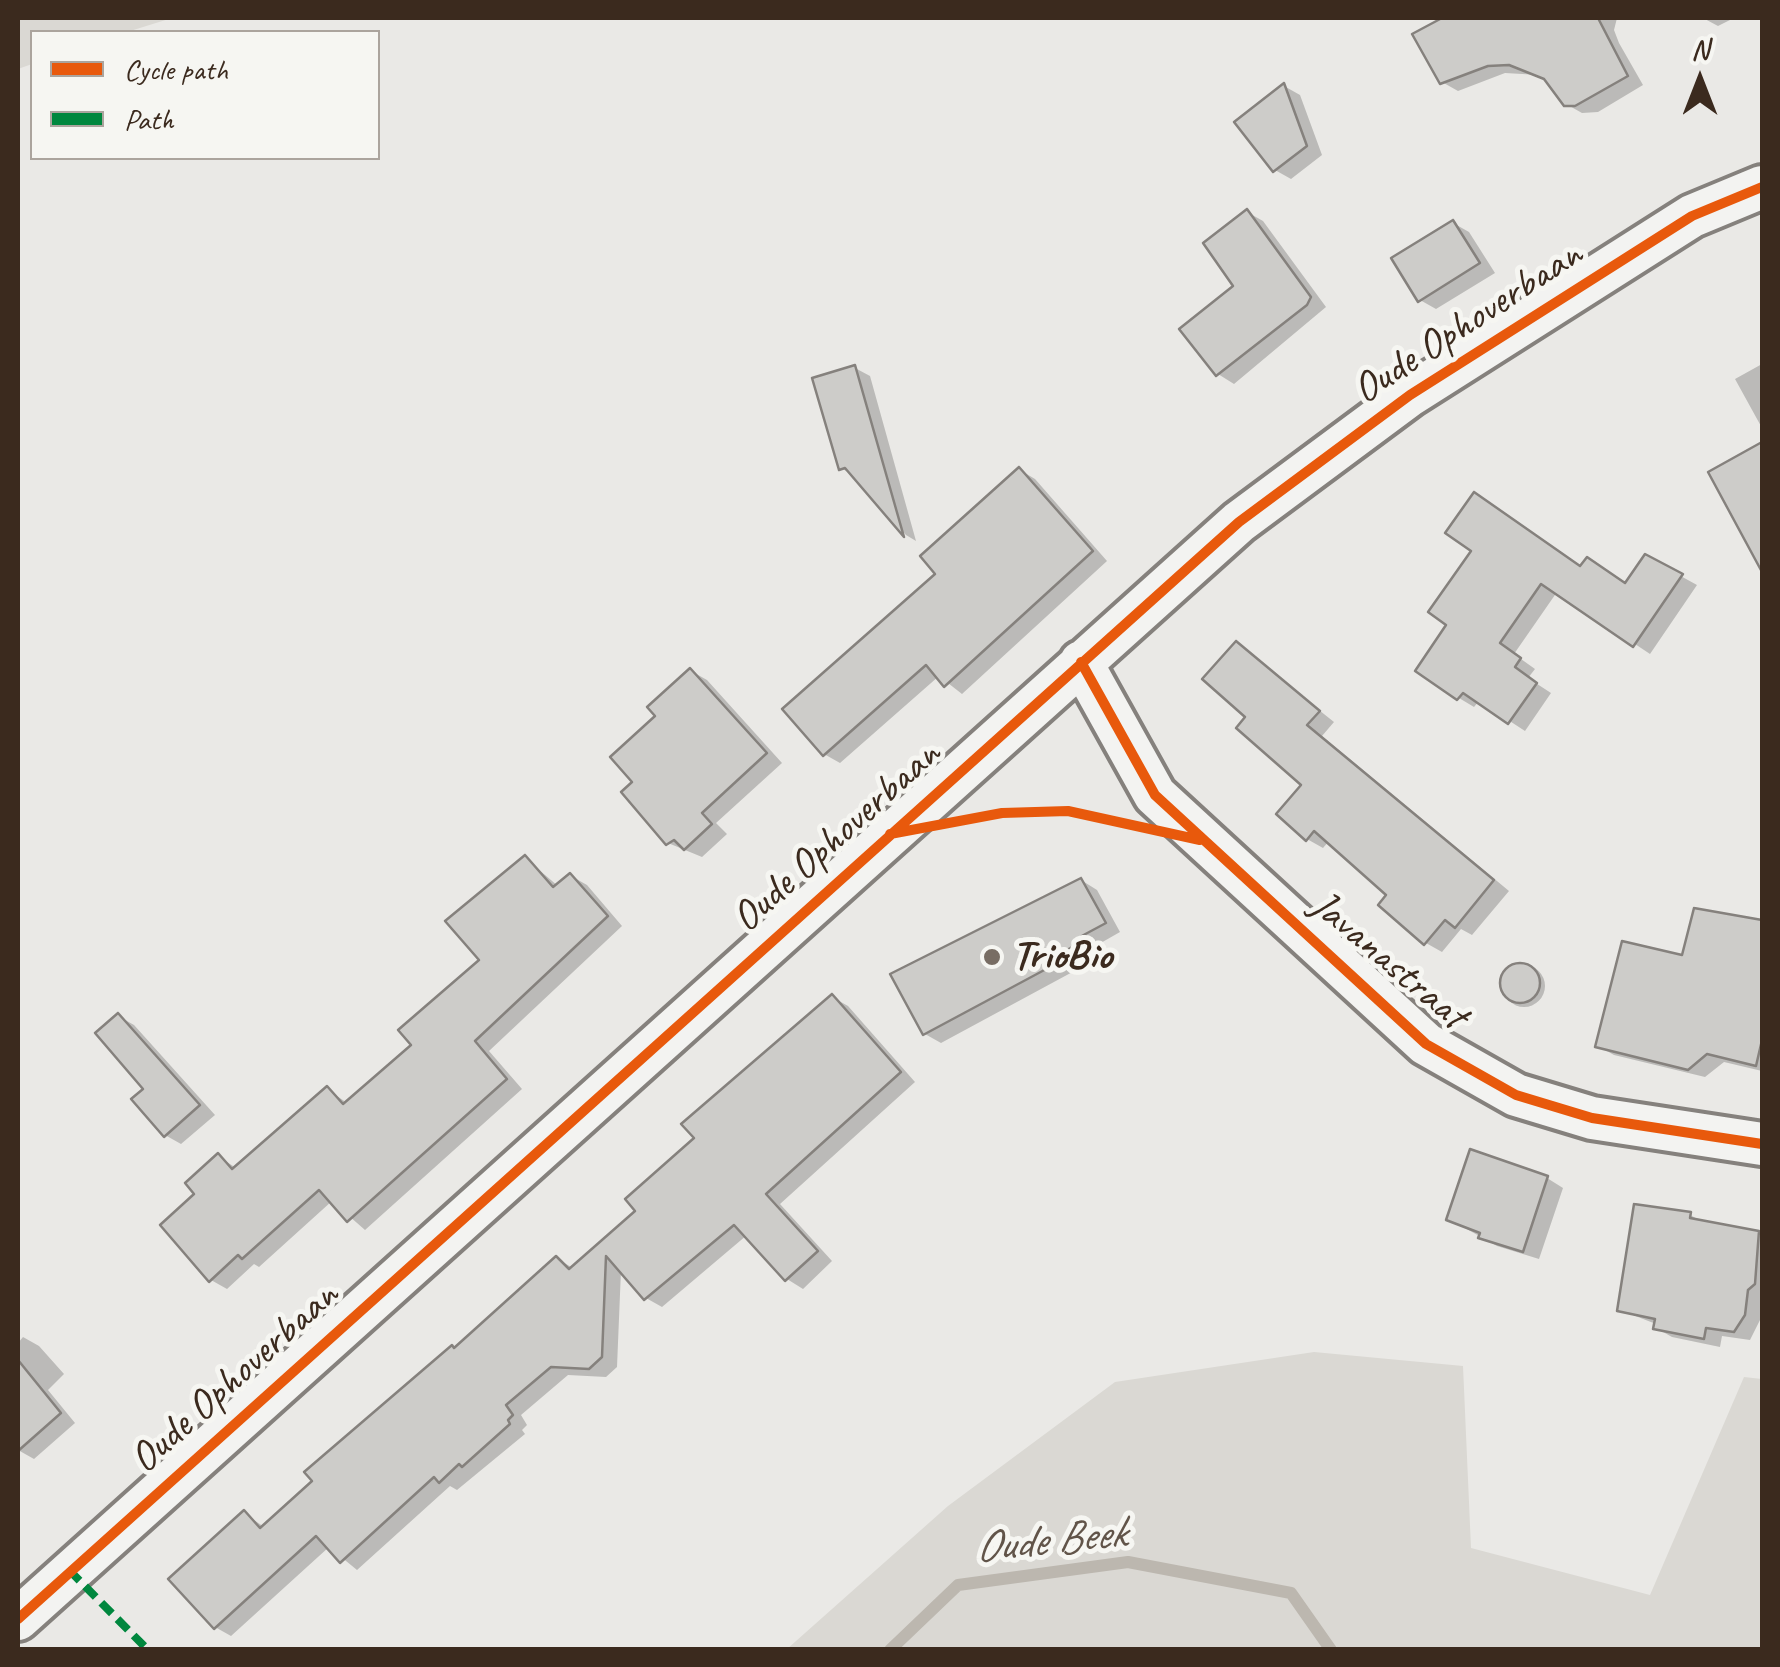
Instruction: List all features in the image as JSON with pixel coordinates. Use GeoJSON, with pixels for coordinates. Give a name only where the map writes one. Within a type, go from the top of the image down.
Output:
{"type":"FeatureCollection","features":[{"type":"Feature","properties":{"kind":"street","name":"Oude Ophoverbaan"},"geometry":{"type":"LineString","coordinates":[[18,1619],[1239,522],[1410,395],[1692,216],[1762,187]]}},
{"type":"Feature","properties":{"kind":"street","name":"Javanastraat"},"geometry":{"type":"LineString","coordinates":[[1082,662],[1155,795],[1426,1044],[1516,1095],[1592,1118],[1762,1144]]}},
{"type":"Feature","properties":{"kind":"shaded area"},"geometry":{"type":"Polygon","coordinates":[[[18,18],[172,18],[133,30],[30,30],[30,65],[18,69],[18,18]]]}},
{"type":"Feature","properties":{"kind":"shaded area"},"geometry":{"type":"Polygon","coordinates":[[[1314,1352],[1463,1366],[1471,1548],[1650,1595],[1744,1377],[1762,1379],[1762,1649],[787,1649],[948,1506],[1115,1382],[1314,1352]]]}},
{"type":"Feature","properties":{"kind":"building"},"geometry":{"type":"Polygon","coordinates":[[[1442,18],[1598,18],[1628,76],[1575,106],[1564,106],[1544,79],[1509,65],[1488,66],[1440,84],[1412,34],[1442,18]]]}},
{"type":"Feature","properties":{"kind":"building"},"geometry":{"type":"Polygon","coordinates":[[[1284,83],[1307,146],[1273,172],[1234,122],[1284,83]]]}},
{"type":"Feature","properties":{"kind":"building"},"geometry":{"type":"Polygon","coordinates":[[[1247,209],[1311,297],[1307,305],[1216,376],[1179,329],[1233,286],[1203,243],[1247,209]]]}},
{"type":"Feature","properties":{"kind":"building"},"geometry":{"type":"Polygon","coordinates":[[[1453,220],[1480,263],[1418,302],[1391,258],[1453,220]]]}},
{"type":"Feature","properties":{"kind":"building"},"geometry":{"type":"Polygon","coordinates":[[[855,365],[904,537],[845,468],[839,470],[812,378],[855,365]]]}},
{"type":"Feature","properties":{"kind":"building"},"geometry":{"type":"Polygon","coordinates":[[[1762,442],[1762,572],[1708,472],[1762,442]]]}},
{"type":"Feature","properties":{"kind":"building"},"geometry":{"type":"Polygon","coordinates":[[[1019,467],[1093,551],[944,687],[926,665],[823,756],[782,709],[935,574],[920,556],[1019,467]]]}},
{"type":"Feature","properties":{"kind":"building"},"geometry":{"type":"Polygon","coordinates":[[[1474,492],[1580,566],[1587,557],[1625,583],[1645,554],[1683,574],[1633,647],[1541,584],[1500,643],[1521,658],[1515,667],[1537,683],[1508,724],[1463,693],[1457,700],[1415,671],[1446,625],[1428,612],[1471,551],[1445,533],[1474,492]]]}},
{"type":"Feature","properties":{"kind":"building"},"geometry":{"type":"Polygon","coordinates":[[[1236,641],[1320,711],[1307,725],[1494,880],[1455,928],[1445,920],[1424,945],[1378,905],[1386,895],[1314,831],[1306,841],[1276,814],[1301,785],[1236,728],[1245,717],[1202,679],[1236,641]]]}},
{"type":"Feature","properties":{"kind":"building"},"geometry":{"type":"Polygon","coordinates":[[[690,668],[767,753],[702,813],[712,824],[684,850],[674,840],[666,845],[621,792],[632,782],[610,757],[655,716],[647,707],[690,668]]]}},
{"type":"Feature","properties":{"kind":"building"},"geometry":{"type":"Polygon","coordinates":[[[525,855],[553,887],[570,873],[608,916],[475,1041],[507,1079],[347,1222],[319,1190],[242,1259],[238,1255],[209,1282],[160,1225],[194,1194],[185,1183],[218,1153],[232,1169],[327,1086],[343,1104],[411,1045],[398,1030],[479,960],[445,921],[525,855]]]}},
{"type":"Feature","properties":{"kind":"building","name":"TrioBio"},"geometry":{"type":"Polygon","coordinates":[[[1081,878],[1106,923],[1078,938],[1081,942],[1060,954],[1063,960],[923,1035],[890,974],[1081,878]]]}},
{"type":"Feature","properties":{"kind":"building"},"geometry":{"type":"Polygon","coordinates":[[[1694,908],[1762,920],[1762,1040],[1756,1066],[1707,1054],[1688,1070],[1595,1047],[1622,941],[1682,955],[1694,908]]]}},
{"type":"Feature","properties":{"kind":"building"},"geometry":{"type":"Polygon","coordinates":[[[1520,963],[1534,969],[1540,983],[1534,997],[1520,1003],[1506,997],[1500,983],[1506,969],[1520,963]]]}},
{"type":"Feature","properties":{"kind":"building"},"geometry":{"type":"Polygon","coordinates":[[[832,994],[901,1072],[766,1194],[818,1251],[785,1281],[734,1225],[644,1300],[606,1256],[602,1357],[589,1369],[551,1367],[506,1405],[513,1415],[508,1420],[510,1424],[462,1467],[459,1464],[439,1483],[434,1477],[340,1563],[316,1536],[214,1629],[168,1579],[244,1510],[260,1528],[312,1481],[304,1472],[452,1345],[454,1348],[556,1256],[569,1269],[635,1211],[625,1199],[694,1138],[681,1124],[832,994]]]}},
{"type":"Feature","properties":{"kind":"building"},"geometry":{"type":"Polygon","coordinates":[[[118,1013],[200,1105],[164,1137],[131,1099],[143,1089],[95,1033],[118,1013]]]}},
{"type":"Feature","properties":{"kind":"building"},"geometry":{"type":"Polygon","coordinates":[[[1470,1149],[1548,1176],[1523,1252],[1478,1238],[1480,1233],[1446,1220],[1470,1149]]]}},
{"type":"Feature","properties":{"kind":"building"},"geometry":{"type":"Polygon","coordinates":[[[1634,1204],[1691,1212],[1690,1218],[1759,1231],[1755,1284],[1748,1290],[1745,1315],[1734,1332],[1706,1328],[1704,1339],[1653,1329],[1655,1319],[1617,1311],[1634,1204]]]}},
{"type":"Feature","properties":{"kind":"building"},"geometry":{"type":"Polygon","coordinates":[[[18,1360],[61,1413],[18,1451],[18,1360]]]}},
{"type":"Feature","properties":{"kind":"waterway","name":"Oude Beek"},"geometry":{"type":"LineString","coordinates":[[890,1650],[958,1585],[1128,1562],[1291,1593],[1331,1650]]}},
{"type":"Feature","properties":{"kind":"marked path"},"geometry":{"type":"LineString","coordinates":[[69,1570],[148,1650]]}},
{"type":"Feature","properties":{"kind":"cycle path"},"geometry":{"type":"LineString","coordinates":[[18,1619],[1239,522],[1410,395],[1692,216],[1762,187]]}},
{"type":"Feature","properties":{"kind":"cycle path"},"geometry":{"type":"LineString","coordinates":[[1081,662],[1155,795],[1426,1044],[1516,1095],[1592,1118],[1762,1144]]}},
{"type":"Feature","properties":{"kind":"cycle path"},"geometry":{"type":"LineString","coordinates":[[890,834],[1002,813],[1068,811],[1200,840]]}},
{"type":"Feature","properties":{"kind":"place","name":"TrioBio"},"geometry":{"type":"Point","coordinates":[992,957]}}]}
